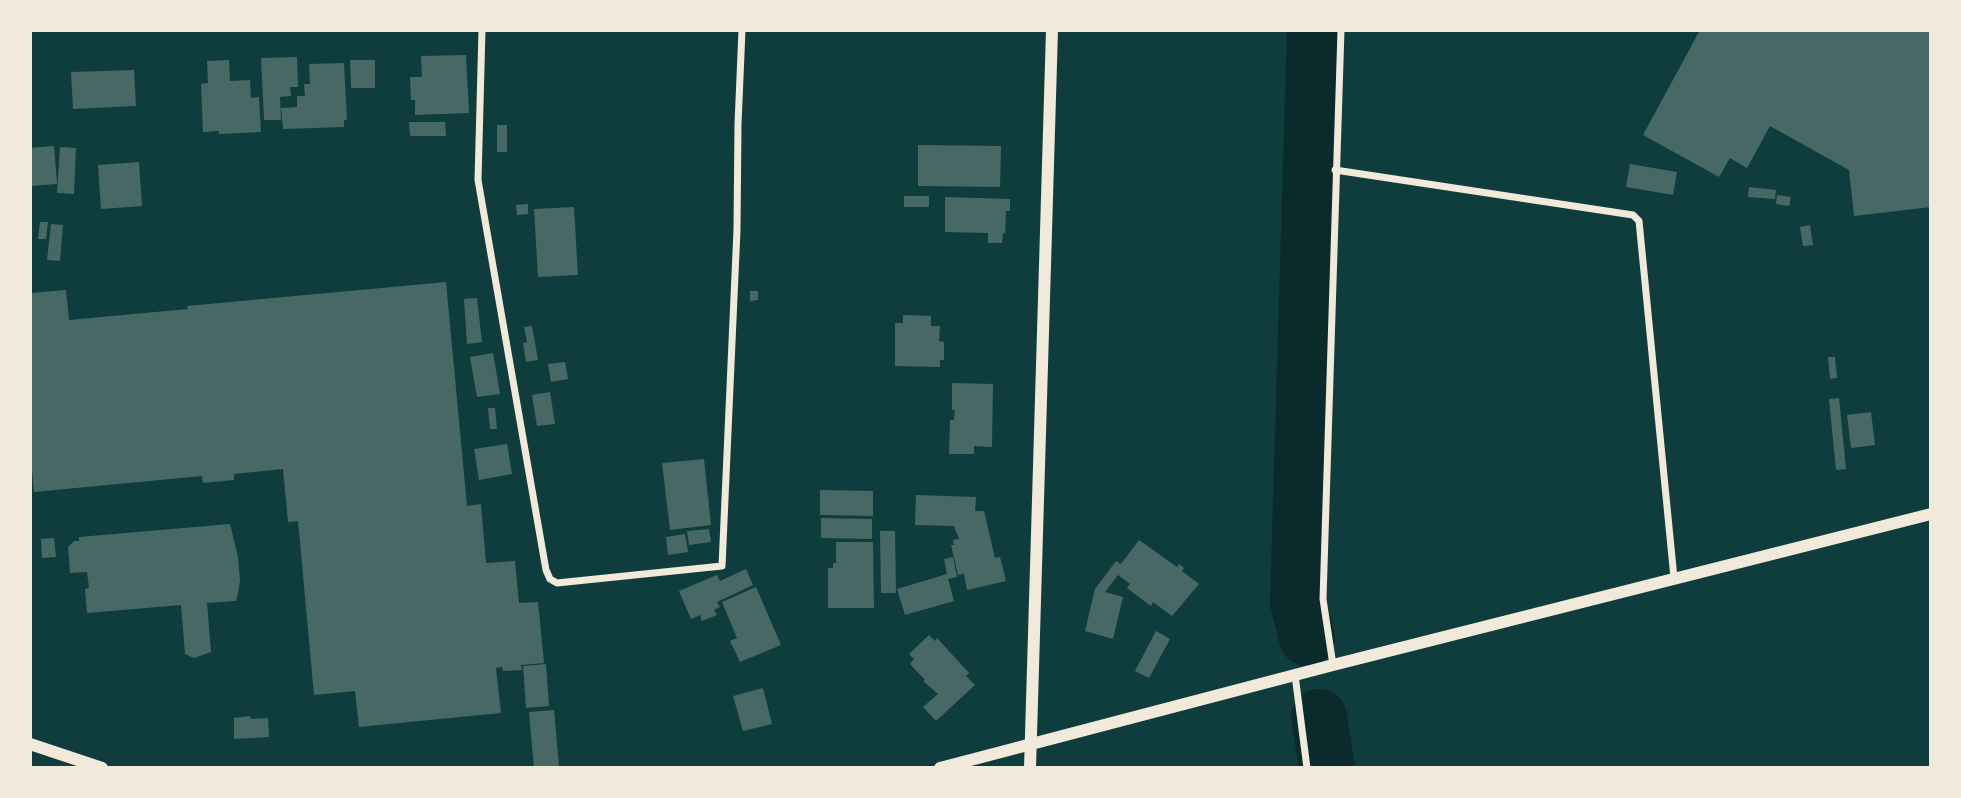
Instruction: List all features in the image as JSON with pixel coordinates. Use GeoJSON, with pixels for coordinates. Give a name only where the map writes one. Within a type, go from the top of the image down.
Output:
{"type":"FeatureCollection","features":[{"type":"Feature","properties":{"kind":"street"},"geometry":{"type":"LineString","coordinates":[[482,30],[478,180],[546,570],[550,579],[557,583],[722,566],[737,230],[742,30]]}},
{"type":"Feature","properties":{"kind":"street"},"geometry":{"type":"LineString","coordinates":[[1030,768],[1052,30]]}},
{"type":"Feature","properties":{"kind":"street"},"geometry":{"type":"LineString","coordinates":[[1333,666],[1323,600],[1341,30]]}},
{"type":"Feature","properties":{"kind":"street"},"geometry":{"type":"LineString","coordinates":[[1335,170],[1633,215],[1639,221],[1674,578]]}},
{"type":"Feature","properties":{"kind":"street"},"geometry":{"type":"LineString","coordinates":[[940,768],[1931,514]]}},
{"type":"Feature","properties":{"kind":"street"},"geometry":{"type":"LineString","coordinates":[[1295,675],[1307,768]]}},
{"type":"Feature","properties":{"kind":"street"},"geometry":{"type":"LineString","coordinates":[[30,744],[102,768]]}},
{"type":"Feature","properties":{"kind":"building"},"geometry":{"type":"Polygon","coordinates":[[[1700,30],[1931,30],[1931,207],[1854,216],[1849,170],[1770,126],[1747,168],[1730,158],[1719,177],[1643,135],[1700,30]]]}},
{"type":"Feature","properties":{"kind":"building"},"geometry":{"type":"Polygon","coordinates":[[[466,55],[469,113],[415,115],[410,77],[422,77],[421,56],[466,55]]]}},
{"type":"Feature","properties":{"kind":"building"},"geometry":{"type":"Polygon","coordinates":[[[297,57],[298,87],[290,87],[291,96],[280,97],[281,120],[264,120],[261,58],[297,57]]]}},
{"type":"Feature","properties":{"kind":"building"},"geometry":{"type":"Polygon","coordinates":[[[229,60],[230,81],[250,80],[251,98],[259,97],[261,132],[203,132],[201,84],[208,83],[207,61],[229,60]]]}},
{"type":"Feature","properties":{"kind":"building"},"geometry":{"type":"Polygon","coordinates":[[[350,60],[375,60],[375,88],[351,88],[350,60]]]}},
{"type":"Feature","properties":{"kind":"building"},"geometry":{"type":"Polygon","coordinates":[[[344,63],[347,120],[344,120],[344,127],[283,129],[281,108],[297,107],[297,96],[305,96],[304,84],[310,84],[309,64],[344,63]]]}},
{"type":"Feature","properties":{"kind":"building"},"geometry":{"type":"Polygon","coordinates":[[[134,70],[136,106],[73,109],[71,72],[134,70]]]}},
{"type":"Feature","properties":{"kind":"building"},"geometry":{"type":"Polygon","coordinates":[[[409,122],[445,122],[446,136],[410,136],[409,122]]]}},
{"type":"Feature","properties":{"kind":"building"},"geometry":{"type":"Polygon","coordinates":[[[497,125],[507,125],[507,152],[497,152],[497,125]]]}},
{"type":"Feature","properties":{"kind":"building"},"geometry":{"type":"Polygon","coordinates":[[[918,145],[1001,146],[1000,187],[918,186],[918,145]]]}},
{"type":"Feature","properties":{"kind":"building"},"geometry":{"type":"Polygon","coordinates":[[[54,146],[57,184],[31,186],[30,148],[54,146]]]}},
{"type":"Feature","properties":{"kind":"building"},"geometry":{"type":"Polygon","coordinates":[[[60,147],[76,148],[74,194],[57,193],[60,147]]]}},
{"type":"Feature","properties":{"kind":"building"},"geometry":{"type":"Polygon","coordinates":[[[139,162],[142,206],[101,209],[98,165],[139,162]]]}},
{"type":"Feature","properties":{"kind":"building"},"geometry":{"type":"Polygon","coordinates":[[[1630,164],[1677,172],[1673,195],[1626,187],[1630,164]]]}},
{"type":"Feature","properties":{"kind":"building"},"geometry":{"type":"Polygon","coordinates":[[[1749,187],[1776,190],[1775,199],[1748,197],[1749,187]]]}},
{"type":"Feature","properties":{"kind":"building"},"geometry":{"type":"Polygon","coordinates":[[[1777,195],[1791,197],[1789,206],[1776,204],[1777,195]]]}},
{"type":"Feature","properties":{"kind":"building"},"geometry":{"type":"Polygon","coordinates":[[[904,196],[929,196],[929,207],[904,207],[904,196]]]}},
{"type":"Feature","properties":{"kind":"building"},"geometry":{"type":"Polygon","coordinates":[[[945,197],[1010,199],[1010,211],[1006,211],[1002,243],[988,243],[988,233],[945,232],[945,197]]]}},
{"type":"Feature","properties":{"kind":"building"},"geometry":{"type":"Polygon","coordinates":[[[528,204],[528,214],[517,215],[516,205],[528,204]]]}},
{"type":"Feature","properties":{"kind":"building"},"geometry":{"type":"Polygon","coordinates":[[[574,207],[578,275],[538,277],[534,209],[574,207]]]}},
{"type":"Feature","properties":{"kind":"building"},"geometry":{"type":"Polygon","coordinates":[[[40,222],[48,222],[46,239],[38,239],[40,222]]]}},
{"type":"Feature","properties":{"kind":"building"},"geometry":{"type":"Polygon","coordinates":[[[51,224],[63,225],[60,261],[47,260],[51,224]]]}},
{"type":"Feature","properties":{"kind":"building"},"geometry":{"type":"Polygon","coordinates":[[[1810,225],[1813,245],[1803,246],[1800,227],[1810,225]]]}},
{"type":"Feature","properties":{"kind":"building"},"geometry":{"type":"Polygon","coordinates":[[[446,282],[467,506],[481,504],[486,563],[515,561],[519,603],[538,602],[544,663],[521,665],[522,670],[503,671],[502,667],[496,668],[501,713],[359,727],[355,691],[314,695],[298,521],[288,522],[283,469],[234,474],[234,480],[203,483],[202,476],[34,492],[30,449],[30,293],[66,290],[69,320],[446,282]]]}},
{"type":"Feature","properties":{"kind":"building"},"geometry":{"type":"Polygon","coordinates":[[[750,291],[758,291],[758,300],[750,301],[750,291]]]}},
{"type":"Feature","properties":{"kind":"building"},"geometry":{"type":"Polygon","coordinates":[[[477,298],[482,342],[467,344],[464,299],[477,298]]]}},
{"type":"Feature","properties":{"kind":"building"},"geometry":{"type":"Polygon","coordinates":[[[903,315],[931,316],[931,326],[940,326],[939,341],[944,342],[944,360],[940,360],[940,367],[895,366],[895,323],[903,323],[903,315]]]}},
{"type":"Feature","properties":{"kind":"building"},"geometry":{"type":"Polygon","coordinates":[[[532,326],[538,360],[526,362],[523,343],[527,342],[524,327],[532,326]]]}},
{"type":"Feature","properties":{"kind":"building"},"geometry":{"type":"Polygon","coordinates":[[[493,353],[500,394],[477,397],[470,357],[493,353]]]}},
{"type":"Feature","properties":{"kind":"building"},"geometry":{"type":"Polygon","coordinates":[[[1828,357],[1835,357],[1837,378],[1830,379],[1828,357]]]}},
{"type":"Feature","properties":{"kind":"building"},"geometry":{"type":"Polygon","coordinates":[[[565,362],[568,379],[551,382],[548,364],[565,362]]]}},
{"type":"Feature","properties":{"kind":"building"},"geometry":{"type":"Polygon","coordinates":[[[952,383],[993,384],[992,447],[974,446],[974,454],[949,454],[950,420],[954,420],[955,410],[952,410],[952,383]]]}},
{"type":"Feature","properties":{"kind":"building"},"geometry":{"type":"Polygon","coordinates":[[[550,392],[555,424],[537,426],[532,395],[550,392]]]}},
{"type":"Feature","properties":{"kind":"building"},"geometry":{"type":"Polygon","coordinates":[[[1839,398],[1846,469],[1836,470],[1829,399],[1839,398]]]}},
{"type":"Feature","properties":{"kind":"building"},"geometry":{"type":"Polygon","coordinates":[[[488,408],[495,408],[497,429],[490,429],[488,408]]]}},
{"type":"Feature","properties":{"kind":"building"},"geometry":{"type":"Polygon","coordinates":[[[1871,412],[1875,445],[1851,448],[1847,415],[1871,412]]]}},
{"type":"Feature","properties":{"kind":"building"},"geometry":{"type":"Polygon","coordinates":[[[507,444],[512,474],[479,480],[474,449],[507,444]]]}},
{"type":"Feature","properties":{"kind":"building"},"geometry":{"type":"Polygon","coordinates":[[[704,459],[711,525],[670,530],[662,463],[704,459]]]}},
{"type":"Feature","properties":{"kind":"building"},"geometry":{"type":"Polygon","coordinates":[[[820,490],[873,491],[873,516],[820,515],[820,490]]]}},
{"type":"Feature","properties":{"kind":"building"},"geometry":{"type":"Polygon","coordinates":[[[916,495],[976,497],[975,511],[984,511],[995,558],[1000,557],[1006,581],[967,590],[964,574],[958,575],[951,545],[954,545],[953,540],[959,539],[954,526],[915,525],[916,495]]]}},
{"type":"Feature","properties":{"kind":"building"},"geometry":{"type":"Polygon","coordinates":[[[821,518],[872,519],[872,539],[821,538],[821,518]]]}},
{"type":"Feature","properties":{"kind":"building"},"geometry":{"type":"Polygon","coordinates":[[[230,524],[238,557],[238,594],[236,601],[207,603],[211,652],[194,658],[185,654],[181,605],[87,613],[87,572],[70,573],[68,547],[74,541],[79,541],[79,537],[230,524]]]}},
{"type":"Feature","properties":{"kind":"building"},"geometry":{"type":"Polygon","coordinates":[[[709,529],[711,542],[689,545],[687,531],[709,529]]]}},
{"type":"Feature","properties":{"kind":"building"},"geometry":{"type":"Polygon","coordinates":[[[880,531],[895,531],[896,593],[881,593],[880,531]]]}},
{"type":"Feature","properties":{"kind":"building"},"geometry":{"type":"Polygon","coordinates":[[[685,534],[688,552],[668,555],[666,537],[685,534]]]}},
{"type":"Feature","properties":{"kind":"building"},"geometry":{"type":"Polygon","coordinates":[[[54,538],[56,557],[42,558],[41,539],[54,538]]]}},
{"type":"Feature","properties":{"kind":"building"},"geometry":{"type":"Polygon","coordinates":[[[1139,540],[1177,567],[1179,564],[1184,568],[1182,571],[1199,584],[1172,616],[1153,602],[1151,606],[1127,588],[1130,584],[1118,575],[1105,592],[1123,597],[1113,639],[1085,631],[1095,589],[1116,561],[1121,564],[1139,540]]]}},
{"type":"Feature","properties":{"kind":"building"},"geometry":{"type":"Polygon","coordinates":[[[836,542],[873,542],[874,608],[828,608],[828,568],[833,568],[833,563],[836,563],[836,542]]]}},
{"type":"Feature","properties":{"kind":"building"},"geometry":{"type":"Polygon","coordinates":[[[953,557],[957,577],[948,579],[954,601],[905,615],[897,589],[947,574],[944,559],[953,557]]]}},
{"type":"Feature","properties":{"kind":"building"},"geometry":{"type":"Polygon","coordinates":[[[746,569],[753,585],[717,602],[720,607],[714,610],[717,615],[702,621],[700,615],[691,619],[679,591],[717,575],[720,581],[746,569]]]}},
{"type":"Feature","properties":{"kind":"building"},"geometry":{"type":"Polygon","coordinates":[[[756,587],[781,645],[740,662],[730,641],[737,638],[722,602],[756,587]]]}},
{"type":"Feature","properties":{"kind":"building"},"geometry":{"type":"Polygon","coordinates":[[[1156,631],[1170,639],[1149,678],[1135,671],[1156,631]]]}},
{"type":"Feature","properties":{"kind":"building"},"geometry":{"type":"Polygon","coordinates":[[[929,635],[935,641],[937,638],[969,673],[966,676],[975,685],[936,721],[923,707],[938,694],[910,664],[914,659],[909,654],[929,635]]]}},
{"type":"Feature","properties":{"kind":"building"},"geometry":{"type":"Polygon","coordinates":[[[546,664],[549,706],[526,708],[523,666],[546,664]]]}},
{"type":"Feature","properties":{"kind":"building"},"geometry":{"type":"Polygon","coordinates":[[[763,688],[772,724],[743,731],[733,696],[763,688]]]}},
{"type":"Feature","properties":{"kind":"building"},"geometry":{"type":"Polygon","coordinates":[[[554,710],[559,766],[534,768],[529,712],[554,710]]]}},
{"type":"Feature","properties":{"kind":"building"},"geometry":{"type":"Polygon","coordinates":[[[250,716],[251,719],[268,718],[269,737],[234,739],[234,718],[250,716]]]}},
{"type":"Feature","properties":{"kind":"waterway"},"geometry":{"type":"LineString","coordinates":[[1307,638],[1298,602],[1315,30]]}},
{"type":"Feature","properties":{"kind":"waterway"},"geometry":{"type":"LineString","coordinates":[[1319,717],[1327,768]]}}]}
